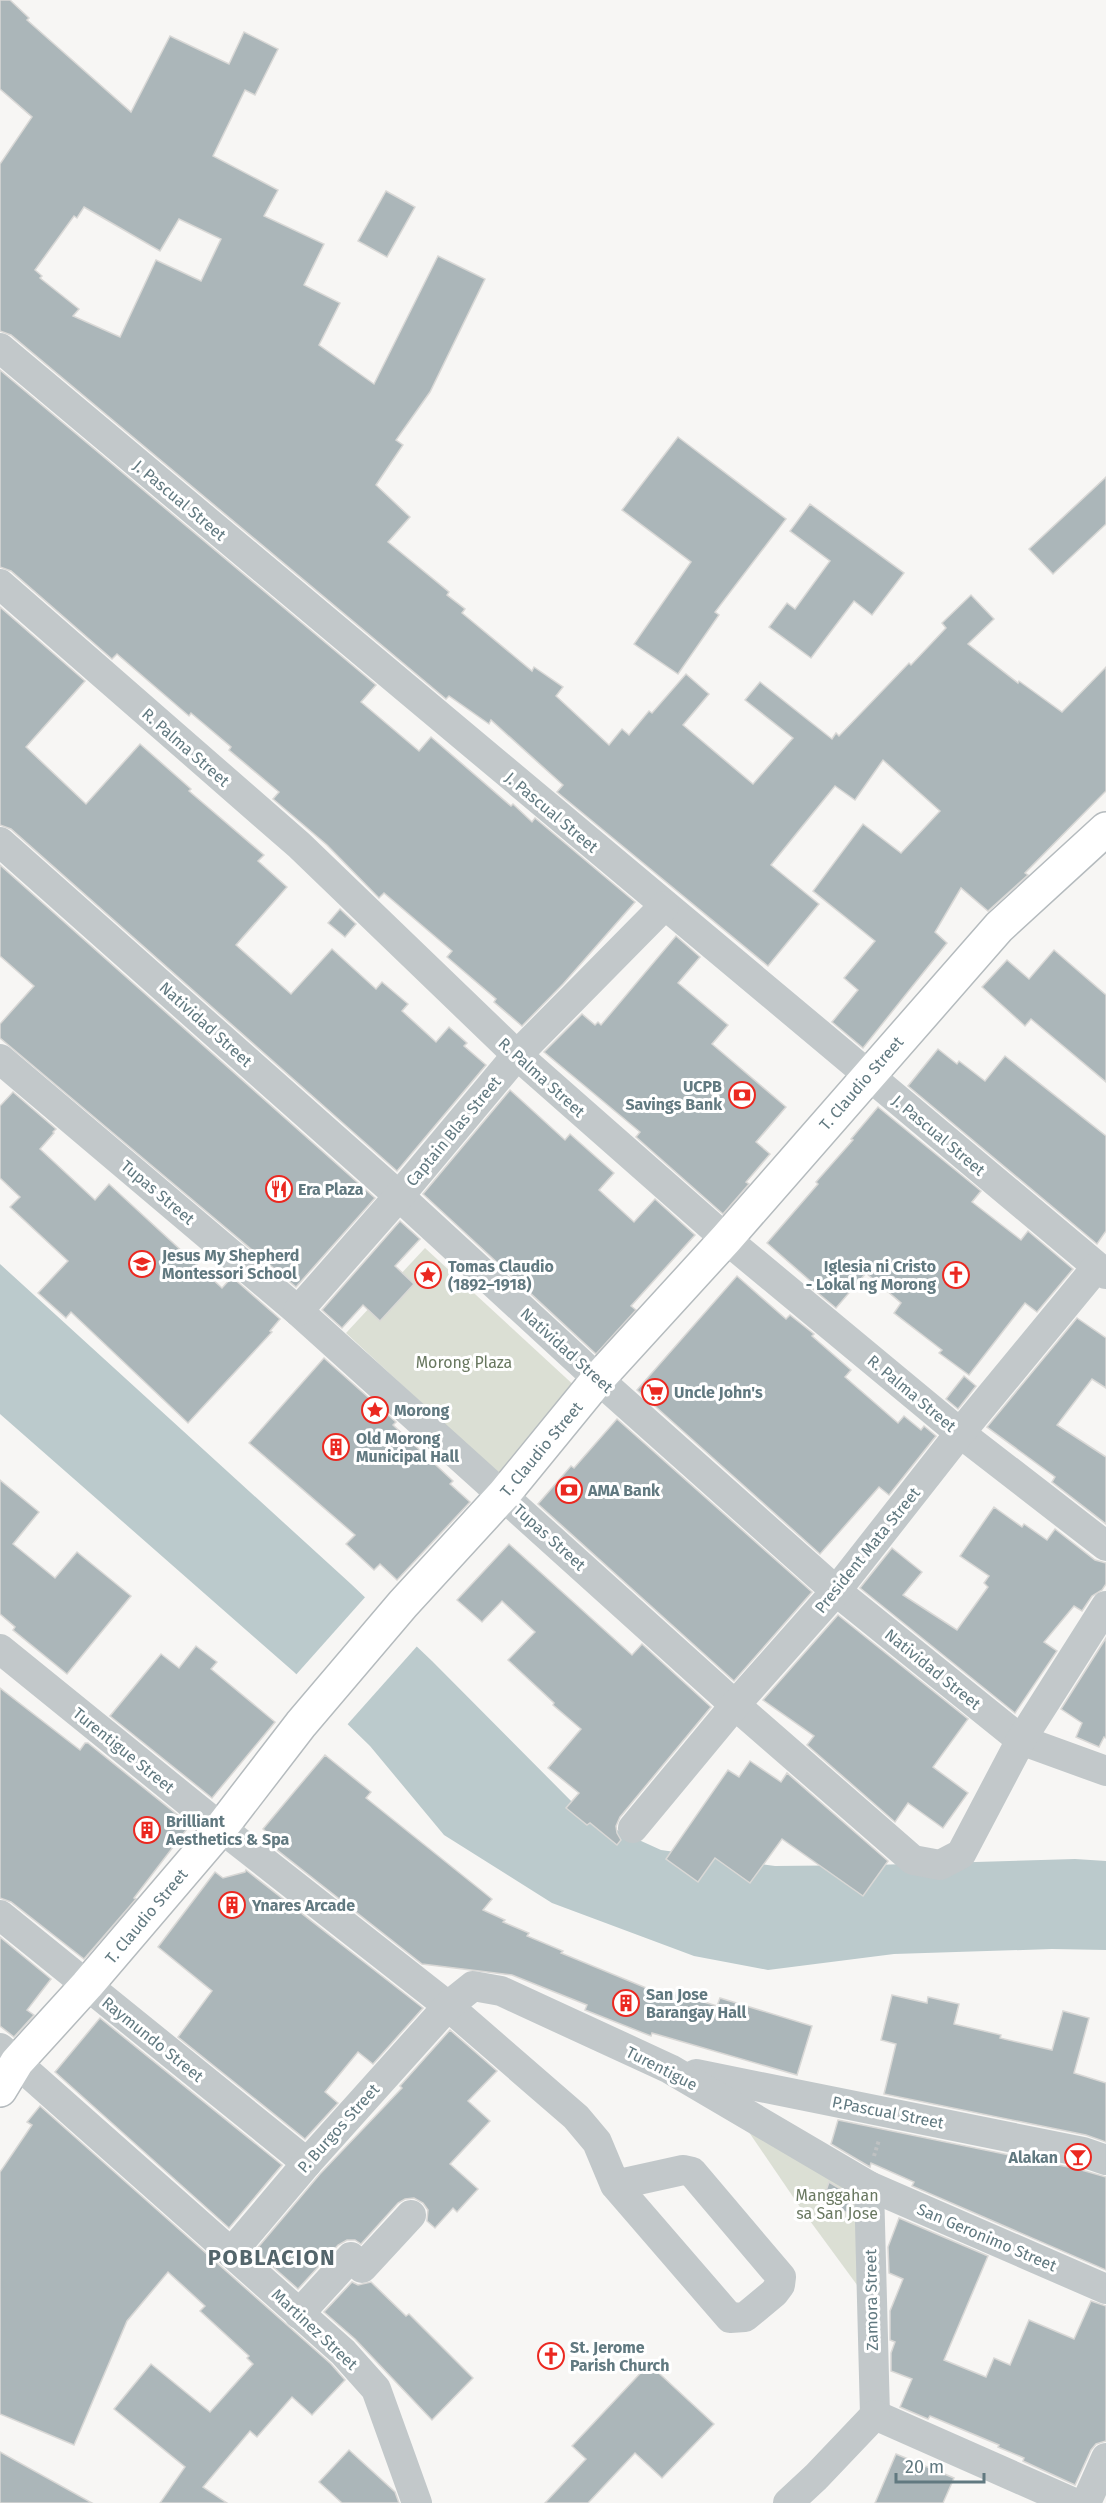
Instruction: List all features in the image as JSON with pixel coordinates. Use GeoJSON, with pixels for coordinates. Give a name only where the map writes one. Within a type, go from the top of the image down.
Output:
{"type":"FeatureCollection","features":[{"type":"Feature","properties":{"kind":"main road","name":"T. Claudio Street"},"geometry":{"type":"LineString","coordinates":[[0,2090],[9,2055],[87,1985],[220,1828],[301,1724],[403,1604],[504,1494],[598,1379],[726,1239],[999,927],[1106,829]]}},
{"type":"Feature","properties":{"kind":"street","name":"J. Pascual Street"},"geometry":{"type":"LineString","coordinates":[[0,348],[1101,1271]]}},
{"type":"Feature","properties":{"kind":"street","name":"R. Palma Street"},"geometry":{"type":"LineString","coordinates":[[0,584],[299,845],[517,1055],[726,1239],[960,1433],[1106,1546]]}},
{"type":"Feature","properties":{"kind":"street","name":"Natividad Street"},"geometry":{"type":"LineString","coordinates":[[0,842],[399,1196],[598,1379],[836,1591],[1021,1740],[1106,1771]]}},
{"type":"Feature","properties":{"kind":"street","name":"Captain Blas Street"},"geometry":{"type":"LineString","coordinates":[[298,1311],[399,1196],[517,1055],[664,906]]}},
{"type":"Feature","properties":{"kind":"street","name":"Tupas Street"},"geometry":{"type":"LineString","coordinates":[[0,1059],[298,1311],[504,1494],[735,1705],[913,1860],[940,1866],[961,1854],[1021,1740]]}},
{"type":"Feature","properties":{"kind":"street","name":"President Mata Street"},"geometry":{"type":"LineString","coordinates":[[633,1828],[735,1705],[836,1591],[960,1433],[1101,1271]]}},
{"type":"Feature","properties":{"kind":"street"},"geometry":{"type":"LineString","coordinates":[[1021,1740],[1106,1606]]}},
{"type":"Feature","properties":{"kind":"street","name":"Turentigue Street"},"geometry":{"type":"LineString","coordinates":[[0,1649],[220,1828],[448,2006],[576,2117],[597,2142],[615,2185],[730,2318],[745,2317],[778,2289],[781,2277],[692,2172],[683,2170],[615,2185]]}},
{"type":"Feature","properties":{"kind":"street","name":"Raymundo Street"},"geometry":{"type":"LineString","coordinates":[[0,1915],[307,2163]]}},
{"type":"Feature","properties":{"kind":"street","name":"Turentigue"},"geometry":{"type":"LineString","coordinates":[[448,2006],[473,1986],[501,1991],[670,2069],[869,2186]]}},
{"type":"Feature","properties":{"kind":"street","name":"P. Burgos Street"},"geometry":{"type":"LineString","coordinates":[[231,2253],[307,2163],[448,2006]]}},
{"type":"Feature","properties":{"kind":"street","name":"Martinez Street"},"geometry":{"type":"LineString","coordinates":[[9,2055],[343,2352],[376,2389],[417,2503]]}},
{"type":"Feature","properties":{"kind":"street","name":"P.Pascual Street"},"geometry":{"type":"LineString","coordinates":[[670,2069],[1083,2152],[1106,2160]]}},
{"type":"Feature","properties":{"kind":"street","name":"San Geronimo Street"},"geometry":{"type":"LineString","coordinates":[[869,2186],[1106,2289]]}},
{"type":"Feature","properties":{"kind":"street","name":"Zamora Street"},"geometry":{"type":"LineString","coordinates":[[869,2186],[875,2415]]}},
{"type":"Feature","properties":{"kind":"street"},"geometry":{"type":"LineString","coordinates":[[299,2314],[351,2257],[363,2268],[411,2215]]}},
{"type":"Feature","properties":{"kind":"street"},"geometry":{"type":"LineString","coordinates":[[788,2503],[875,2415],[1074,2503]]}},
{"type":"Feature","properties":{"kind":"street"},"geometry":{"type":"LineString","coordinates":[[1086,2503],[1106,2458]]}},
{"type":"Feature","properties":{"kind":"path"},"geometry":{"type":"LineString","coordinates":[[869,2186],[872,2162],[887,2112]]}},
{"type":"Feature","properties":{"kind":"green space","name":"Morong Plaza"},"geometry":{"type":"Polygon","coordinates":[[[425,1248],[578,1389],[498,1474],[346,1333],[425,1248]]]}},
{"type":"Feature","properties":{"kind":"green space","name":"Manggahan sa San Jose"},"geometry":{"type":"Polygon","coordinates":[[[729,2103],[869,2186],[871,2304],[802,2210],[729,2103]]]}},
{"type":"Feature","properties":{"kind":"shaded area"},"geometry":{"type":"Polygon","coordinates":[[[0,1264],[351,1584],[432,1661],[586,1816],[661,1850],[775,1866],[1075,1859],[1106,1861],[1106,1950],[1052,1949],[894,1954],[768,1970],[694,1956],[552,1903],[444,1835],[370,1746],[294,1672],[0,1414],[0,1264]]]}},
{"type":"Feature","properties":{"kind":"pier"},"geometry":{"type":"Polygon","coordinates":[[[367,1595],[419,1644],[346,1726],[294,1677],[367,1595]]]}},
{"type":"Feature","properties":{"kind":"building"},"geometry":{"type":"Polygon","coordinates":[[[0,0],[10,0],[29,18],[27,20],[131,112],[170,36],[229,64],[244,32],[278,49],[255,95],[245,90],[213,156],[278,190],[264,216],[324,244],[304,285],[340,303],[319,345],[374,384],[438,256],[485,279],[430,392],[396,440],[403,445],[376,485],[410,517],[388,542],[449,592],[447,595],[465,609],[462,613],[532,671],[534,667],[563,687],[556,696],[609,745],[622,729],[629,735],[686,674],[709,694],[683,725],[753,784],[793,738],[745,700],[760,682],[832,739],[836,733],[839,736],[909,663],[911,665],[946,628],[942,623],[971,595],[994,619],[968,644],[1018,683],[1019,681],[1062,712],[1106,667],[1106,791],[1025,873],[1028,875],[988,911],[961,888],[935,932],[947,943],[863,1048],[832,1022],[858,990],[844,978],[875,941],[813,891],[863,824],[901,853],[940,811],[883,760],[855,800],[835,786],[771,865],[819,904],[768,966],[557,792],[563,785],[491,720],[489,724],[449,696],[446,699],[11,335],[0,331],[0,164],[32,117],[0,89],[0,0]],[[84,207],[77,218],[74,216],[35,270],[42,276],[40,278],[79,309],[73,316],[120,337],[156,260],[201,281],[221,239],[179,219],[160,251],[84,207]]]}},
{"type":"Feature","properties":{"kind":"building"},"geometry":{"type":"Polygon","coordinates":[[[386,191],[415,207],[387,257],[358,241],[386,191]]]}},
{"type":"Feature","properties":{"kind":"building"},"geometry":{"type":"Polygon","coordinates":[[[0,370],[376,685],[361,702],[419,751],[431,737],[511,806],[513,804],[532,822],[535,818],[635,902],[563,984],[522,1026],[494,1002],[496,999],[447,957],[452,951],[384,893],[379,898],[327,845],[273,799],[279,792],[229,750],[231,747],[191,713],[189,716],[117,654],[112,659],[11,571],[0,567],[0,370]]]}},
{"type":"Feature","properties":{"kind":"building"},"geometry":{"type":"Polygon","coordinates":[[[678,437],[786,519],[715,612],[719,615],[678,674],[634,644],[691,562],[622,510],[678,437]]]}},
{"type":"Feature","properties":{"kind":"building"},"geometry":{"type":"Polygon","coordinates":[[[1106,477],[1106,524],[1053,574],[1029,549],[1106,477]]]}},
{"type":"Feature","properties":{"kind":"building"},"geometry":{"type":"Polygon","coordinates":[[[810,504],[904,573],[872,615],[854,601],[811,658],[769,627],[787,603],[795,609],[830,561],[790,531],[810,504]]]}},
{"type":"Feature","properties":{"kind":"building"},"geometry":{"type":"Polygon","coordinates":[[[0,607],[85,681],[26,747],[86,804],[140,744],[191,789],[189,791],[264,855],[258,861],[287,887],[236,945],[291,994],[332,949],[376,989],[382,982],[408,1004],[402,1011],[436,1042],[449,1027],[467,1043],[464,1046],[486,1065],[397,1171],[11,829],[0,825],[0,607]]]}},
{"type":"Feature","properties":{"kind":"building"},"geometry":{"type":"Polygon","coordinates":[[[0,865],[375,1198],[296,1287],[0,1038],[0,1024],[34,986],[0,956],[0,865]]]}},
{"type":"Feature","properties":{"kind":"building"},"geometry":{"type":"Polygon","coordinates":[[[340,909],[356,924],[345,937],[328,923],[340,909]]]}},
{"type":"Feature","properties":{"kind":"building"},"geometry":{"type":"Polygon","coordinates":[[[676,936],[700,957],[678,983],[728,1025],[712,1044],[786,1107],[756,1142],[770,1154],[746,1182],[749,1184],[723,1214],[636,1137],[640,1132],[544,1052],[582,1014],[595,1025],[598,1022],[601,1025],[676,936]]]}},
{"type":"Feature","properties":{"kind":"building"},"geometry":{"type":"Polygon","coordinates":[[[1054,950],[1106,995],[1106,1082],[1031,1019],[1025,1026],[982,987],[1007,960],[1029,979],[1054,950]]]}},
{"type":"Feature","properties":{"kind":"building"},"geometry":{"type":"Polygon","coordinates":[[[938,1049],[957,1064],[959,1061],[985,1081],[1005,1056],[1106,1136],[1106,1231],[1097,1244],[908,1086],[938,1049]]]}},
{"type":"Feature","properties":{"kind":"building"},"geometry":{"type":"Polygon","coordinates":[[[510,1090],[565,1140],[570,1134],[614,1173],[599,1190],[634,1222],[655,1199],[695,1235],[631,1306],[636,1310],[596,1354],[423,1194],[510,1090]]]}},
{"type":"Feature","properties":{"kind":"building"},"geometry":{"type":"Polygon","coordinates":[[[13,1092],[56,1129],[40,1149],[95,1200],[109,1184],[222,1288],[232,1277],[280,1319],[270,1331],[272,1332],[188,1423],[71,1312],[66,1318],[38,1293],[68,1261],[10,1207],[20,1197],[0,1178],[0,1106],[13,1092]]]}},
{"type":"Feature","properties":{"kind":"building"},"geometry":{"type":"Polygon","coordinates":[[[878,1107],[981,1191],[972,1202],[1021,1240],[1028,1231],[1073,1269],[1037,1312],[1025,1303],[969,1375],[939,1353],[942,1350],[894,1313],[901,1303],[866,1273],[836,1308],[813,1289],[816,1286],[767,1243],[818,1184],[816,1182],[878,1107]]]}},
{"type":"Feature","properties":{"kind":"building"},"geometry":{"type":"Polygon","coordinates":[[[400,1221],[420,1239],[395,1266],[414,1284],[380,1321],[363,1305],[342,1328],[322,1310],[400,1221]]]}},
{"type":"Feature","properties":{"kind":"building"},"geometry":{"type":"Polygon","coordinates":[[[737,1276],[786,1319],[790,1315],[814,1334],[812,1336],[851,1370],[845,1377],[898,1423],[904,1416],[921,1430],[924,1426],[936,1436],[889,1495],[879,1487],[820,1554],[637,1390],[737,1276]]]}},
{"type":"Feature","properties":{"kind":"building"},"geometry":{"type":"Polygon","coordinates":[[[1077,1318],[1106,1338],[1106,1388],[1092,1379],[1057,1425],[1106,1457],[1106,1524],[1052,1482],[1055,1477],[987,1427],[1077,1318]]]}},
{"type":"Feature","properties":{"kind":"building","name":"Old Morong Municipal Hall"},"geometry":{"type":"Polygon","coordinates":[[[324,1358],[396,1422],[393,1425],[453,1481],[450,1484],[470,1502],[397,1580],[380,1564],[374,1570],[346,1544],[355,1535],[249,1443],[324,1358]]]}},
{"type":"Feature","properties":{"kind":"building"},"geometry":{"type":"Polygon","coordinates":[[[964,1376],[976,1386],[958,1409],[946,1399],[964,1376]]]}},
{"type":"Feature","properties":{"kind":"building"},"geometry":{"type":"Polygon","coordinates":[[[617,1419],[812,1592],[734,1681],[538,1504],[571,1466],[574,1468],[617,1419]]]}},
{"type":"Feature","properties":{"kind":"building"},"geometry":{"type":"Polygon","coordinates":[[[0,1480],[39,1512],[13,1544],[55,1578],[77,1552],[131,1596],[67,1674],[13,1630],[15,1627],[0,1614],[0,1480]]]}},
{"type":"Feature","properties":{"kind":"building"},"geometry":{"type":"Polygon","coordinates":[[[994,1507],[1022,1527],[1024,1524],[1047,1540],[1055,1529],[1095,1560],[1106,1563],[1106,1584],[1102,1590],[1092,1596],[1082,1611],[1074,1606],[1044,1642],[1057,1651],[1015,1713],[860,1588],[892,1548],[922,1572],[903,1595],[957,1630],[988,1587],[984,1583],[989,1576],[960,1556],[994,1507]]]}},
{"type":"Feature","properties":{"kind":"building"},"geometry":{"type":"Polygon","coordinates":[[[509,1544],[632,1655],[642,1644],[711,1707],[620,1817],[616,1826],[621,1840],[617,1845],[590,1823],[587,1825],[566,1808],[579,1793],[548,1768],[581,1729],[508,1660],[535,1632],[502,1601],[482,1622],[457,1600],[509,1544]]]}},
{"type":"Feature","properties":{"kind":"building"},"geometry":{"type":"Polygon","coordinates":[[[838,1615],[968,1719],[933,1767],[968,1793],[943,1828],[908,1803],[895,1822],[807,1745],[814,1736],[763,1700],[838,1615]]]}},
{"type":"Feature","properties":{"kind":"building"},"geometry":{"type":"Polygon","coordinates":[[[1106,1638],[1106,1738],[1104,1737],[1099,1747],[1076,1737],[1082,1723],[1061,1709],[1106,1638]]]}},
{"type":"Feature","properties":{"kind":"building"},"geometry":{"type":"Polygon","coordinates":[[[196,1646],[217,1662],[211,1669],[275,1722],[212,1798],[110,1716],[161,1654],[179,1668],[196,1646]]]}},
{"type":"Feature","properties":{"kind":"building"},"geometry":{"type":"Polygon","coordinates":[[[0,1688],[80,1750],[85,1743],[88,1743],[190,1825],[134,1898],[136,1899],[84,1959],[11,1902],[0,1898],[0,1688]]]}},
{"type":"Feature","properties":{"kind":"building"},"geometry":{"type":"Polygon","coordinates":[[[325,1755],[371,1792],[366,1798],[492,1899],[483,1910],[529,1933],[527,1936],[563,1951],[561,1953],[673,1999],[675,1993],[717,2006],[720,1998],[812,2026],[797,2075],[652,2033],[651,2036],[585,2010],[587,2005],[512,1975],[422,1964],[267,1842],[271,1836],[263,1829],[325,1755]]]}},
{"type":"Feature","properties":{"kind":"building"},"geometry":{"type":"Polygon","coordinates":[[[750,1761],[781,1782],[787,1773],[888,1861],[863,1896],[782,1839],[750,1883],[715,1858],[698,1882],[666,1859],[728,1770],[739,1777],[750,1761]]]}},
{"type":"Feature","properties":{"kind":"building"},"geometry":{"type":"Polygon","coordinates":[[[246,1870],[423,2008],[373,2064],[358,2052],[325,2092],[338,2103],[305,2139],[178,2037],[212,1991],[158,1947],[215,1872],[223,1878],[246,1870]]]}},
{"type":"Feature","properties":{"kind":"building"},"geometry":{"type":"Polygon","coordinates":[[[0,1937],[51,1979],[27,2010],[34,2015],[14,2037],[0,2026],[0,1937]]]}},
{"type":"Feature","properties":{"kind":"building"},"geometry":{"type":"Polygon","coordinates":[[[892,1995],[927,2003],[928,1997],[959,2004],[954,2024],[1052,2050],[1063,2011],[1089,2018],[1074,2073],[1106,2083],[1106,2142],[1086,2135],[884,2094],[896,2044],[881,2040],[892,1995]]]}},
{"type":"Feature","properties":{"kind":"building"},"geometry":{"type":"Polygon","coordinates":[[[100,2018],[282,2165],[229,2228],[55,2072],[100,2018]]]}},
{"type":"Feature","properties":{"kind":"building"},"geometry":{"type":"Polygon","coordinates":[[[450,2030],[497,2071],[468,2101],[490,2121],[450,2164],[478,2189],[457,2212],[453,2208],[435,2228],[427,2221],[428,2210],[423,2203],[414,2198],[405,2199],[398,2203],[361,2244],[355,2240],[347,2240],[338,2245],[298,2289],[255,2251],[320,2174],[402,2088],[400,2086],[450,2030]]]}},
{"type":"Feature","properties":{"kind":"building"},"geometry":{"type":"Polygon","coordinates":[[[40,2106],[331,2364],[345,2380],[312,2415],[292,2397],[257,2437],[250,2431],[203,2487],[227,2503],[160,2503],[185,2467],[114,2409],[151,2364],[210,2412],[253,2364],[247,2358],[249,2356],[200,2311],[205,2306],[168,2272],[127,2321],[74,2445],[0,2414],[0,2172],[32,2125],[27,2122],[40,2106]]]}},
{"type":"Feature","properties":{"kind":"building"},"geometry":{"type":"Polygon","coordinates":[[[838,2120],[1078,2169],[1106,2177],[1106,2270],[912,2186],[914,2182],[871,2163],[870,2167],[831,2144],[838,2120]]]}},
{"type":"Feature","properties":{"kind":"building"},"geometry":{"type":"Polygon","coordinates":[[[829,2182],[852,2196],[853,2215],[822,2203],[829,2182]]]}},
{"type":"Feature","properties":{"kind":"building"},"geometry":{"type":"Polygon","coordinates":[[[899,2218],[988,2256],[944,2360],[986,2377],[994,2358],[1010,2365],[1029,2320],[1074,2339],[1091,2301],[1106,2306],[1106,2441],[1096,2444],[1091,2450],[1075,2485],[1023,2461],[1024,2458],[998,2447],[999,2445],[930,2416],[928,2419],[900,2407],[912,2379],[891,2371],[891,2353],[895,2342],[890,2340],[890,2311],[903,2279],[889,2273],[888,2247],[899,2218]]]}},
{"type":"Feature","properties":{"kind":"building"},"geometry":{"type":"Polygon","coordinates":[[[352,2282],[358,2285],[371,2282],[406,2316],[409,2314],[473,2378],[432,2420],[355,2339],[324,2312],[352,2282]]]}},
{"type":"Feature","properties":{"kind":"building"},"geometry":{"type":"Polygon","coordinates":[[[649,2364],[714,2424],[662,2478],[635,2453],[588,2503],[545,2503],[586,2459],[572,2446],[649,2364]]]}},
{"type":"Feature","properties":{"kind":"building"},"geometry":{"type":"Polygon","coordinates":[[[349,2450],[395,2492],[399,2503],[342,2503],[319,2482],[349,2450]]]}},
{"type":"Feature","properties":{"kind":"building"},"geometry":{"type":"Polygon","coordinates":[[[0,2452],[92,2503],[0,2503],[0,2452]]]}},
{"type":"Feature","properties":{"kind":"building"},"geometry":{"type":"Polygon","coordinates":[[[896,2454],[954,2478],[943,2503],[875,2503],[896,2454]]]}},
{"type":"Feature","properties":{"kind":"place","name":"UCPB Savings Bank"},"geometry":{"type":"Point","coordinates":[742,1095]}},
{"type":"Feature","properties":{"kind":"place","name":"Era Plaza"},"geometry":{"type":"Point","coordinates":[279,1189]}},
{"type":"Feature","properties":{"kind":"place","name":"Jesus My Shepherd Montessori School"},"geometry":{"type":"Point","coordinates":[142,1264]}},
{"type":"Feature","properties":{"kind":"place","name":"Tomas Claudio (1892–1918)"},"geometry":{"type":"Point","coordinates":[428,1275]}},
{"type":"Feature","properties":{"kind":"place","name":"Iglesia ni Cristo - Lokal ng Morong"},"geometry":{"type":"Point","coordinates":[956,1275]}},
{"type":"Feature","properties":{"kind":"place","name":"Uncle John's"},"geometry":{"type":"Point","coordinates":[655,1392]}},
{"type":"Feature","properties":{"kind":"place","name":"Morong"},"geometry":{"type":"Point","coordinates":[375,1410]}},
{"type":"Feature","properties":{"kind":"place","name":"Old Morong Municipal Hall"},"geometry":{"type":"Point","coordinates":[336,1447]}},
{"type":"Feature","properties":{"kind":"place","name":"AMA Bank"},"geometry":{"type":"Point","coordinates":[569,1490]}},
{"type":"Feature","properties":{"kind":"place","name":"Brilliant Aesthetics & Spa"},"geometry":{"type":"Point","coordinates":[147,1830]}},
{"type":"Feature","properties":{"kind":"place","name":"Ynares Arcade"},"geometry":{"type":"Point","coordinates":[232,1905]}},
{"type":"Feature","properties":{"kind":"place","name":"San Jose Barangay Hall"},"geometry":{"type":"Point","coordinates":[626,2003]}},
{"type":"Feature","properties":{"kind":"place","name":"Alakan"},"geometry":{"type":"Point","coordinates":[1078,2157]}},
{"type":"Feature","properties":{"kind":"place","name":"St. Jerome Parish Church"},"geometry":{"type":"Point","coordinates":[551,2356]}},
{"type":"Feature","properties":{"kind":"district","name":"POBLACION"},"geometry":{"type":"Point","coordinates":[272,2257]}}]}
